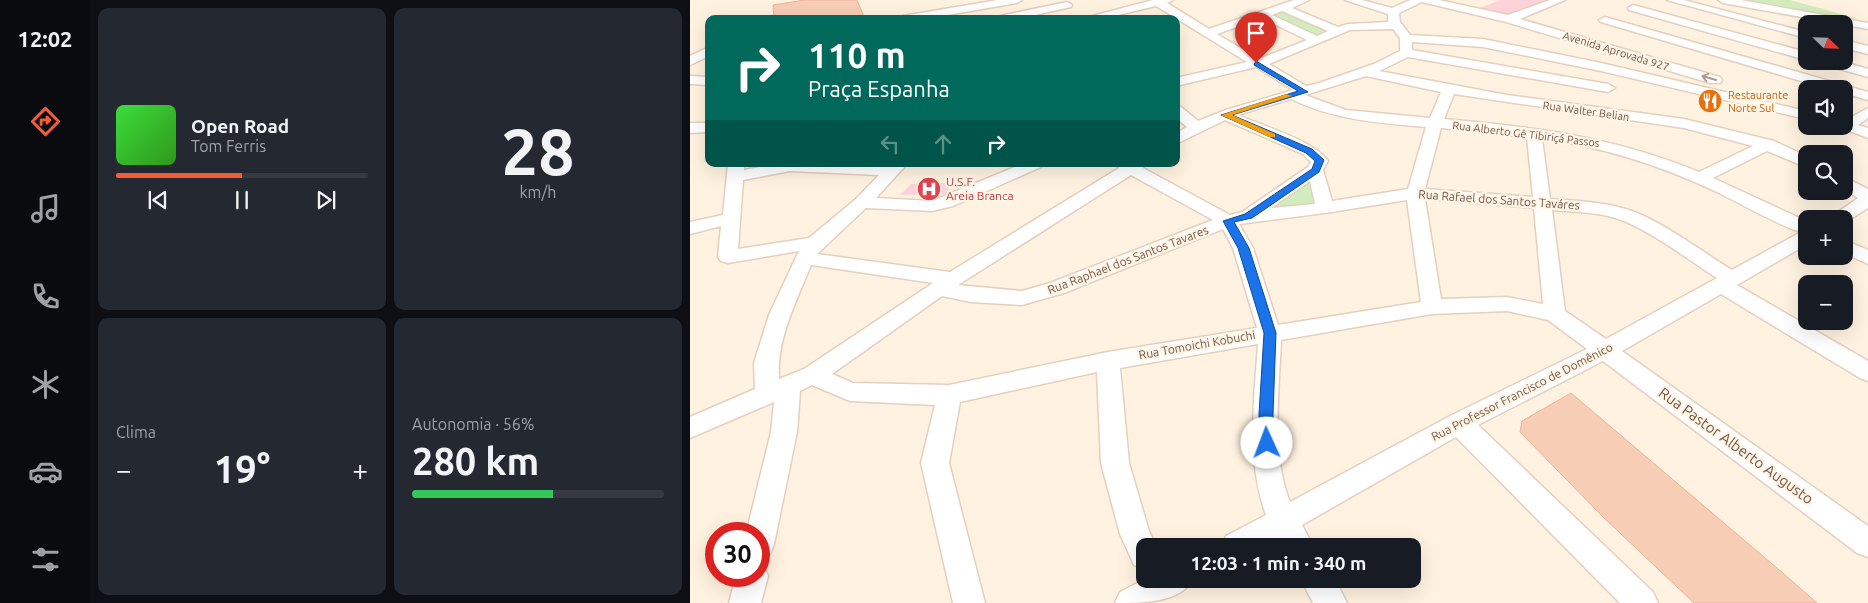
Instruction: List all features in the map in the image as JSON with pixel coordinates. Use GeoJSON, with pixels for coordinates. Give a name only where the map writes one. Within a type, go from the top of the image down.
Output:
{"type":"FeatureCollection","features":[{"type":"Feature","properties":{"kind":"street"},"geometry":{"type":"LineString","coordinates":[[927,15],[1018,0]]}},
{"type":"Feature","properties":{"kind":"street"},"geometry":{"type":"LineString","coordinates":[[1183,30],[1203,30],[1262,14],[1300,0]]}},
{"type":"Feature","properties":{"kind":"street"},"geometry":{"type":"LineString","coordinates":[[1350,0],[1394,19],[1406,38],[1406,52]]}},
{"type":"Feature","properties":{"kind":"street"},"geometry":{"type":"LineString","coordinates":[[1180,81],[1256,63],[1338,31],[1394,19],[1419,0]]}},
{"type":"Feature","properties":{"kind":"street","name":"Avenida Aprovada 927"},"geometry":{"type":"LineString","coordinates":[[1425,0],[1509,19],[1798,105]]}},
{"type":"Feature","properties":{"kind":"street"},"geometry":{"type":"LineString","coordinates":[[1459,8],[1472,0]]}},
{"type":"Feature","properties":{"kind":"street"},"geometry":{"type":"LineString","coordinates":[[1509,19],[1560,0]]}},
{"type":"Feature","properties":{"kind":"street"},"geometry":{"type":"LineString","coordinates":[[1650,0],[1601,22],[1811,80]]}},
{"type":"Feature","properties":{"kind":"street"},"geometry":{"type":"LineString","coordinates":[[1672,0],[1798,33]]}},
{"type":"Feature","properties":{"kind":"street"},"geometry":{"type":"LineString","coordinates":[[1723,0],[1806,15]]}},
{"type":"Feature","properties":{"kind":"street"},"geometry":{"type":"LineString","coordinates":[[1103,15],[1163,1]]}},
{"type":"Feature","properties":{"kind":"street","name":"Rua Alberto Gê Tibiriçá Passos"},"geometry":{"type":"LineString","coordinates":[[1163,1],[1298,93],[1328,110],[1356,118],[1435,123],[1534,134],[1581,140],[1626,149],[1699,178],[1798,224]]}},
{"type":"Feature","properties":{"kind":"street"},"geometry":{"type":"LineString","coordinates":[[1016,15],[1065,3],[1076,15]]}},
{"type":"Feature","properties":{"kind":"street"},"geometry":{"type":"LineString","coordinates":[[1816,5],[1868,22]]}},
{"type":"Feature","properties":{"kind":"street"},"geometry":{"type":"LineString","coordinates":[[1282,7],[1338,31]]}},
{"type":"Feature","properties":{"kind":"street"},"geometry":{"type":"LineString","coordinates":[[1633,8],[1798,54]]}},
{"type":"Feature","properties":{"kind":"street"},"geometry":{"type":"LineString","coordinates":[[1262,14],[1317,40]]}},
{"type":"Feature","properties":{"kind":"street"},"geometry":{"type":"LineString","coordinates":[[1853,24],[1868,22]]}},
{"type":"Feature","properties":{"kind":"street"},"geometry":{"type":"LineString","coordinates":[[1791,31],[1798,26]]}},
{"type":"Feature","properties":{"kind":"street"},"geometry":{"type":"LineString","coordinates":[[1566,35],[1581,29]]}},
{"type":"Feature","properties":{"kind":"street"},"geometry":{"type":"LineString","coordinates":[[1406,38],[1420,37],[1483,43],[1640,76],[1798,113]]}},
{"type":"Feature","properties":{"kind":"street"},"geometry":{"type":"LineString","coordinates":[[1853,46],[1868,50]]}},
{"type":"Feature","properties":{"kind":"street"},"geometry":{"type":"LineString","coordinates":[[690,52],[705,50]]}},
{"type":"Feature","properties":{"kind":"street"},"geometry":{"type":"LineString","coordinates":[[690,61],[705,52]]}},
{"type":"Feature","properties":{"kind":"street"},"geometry":{"type":"LineString","coordinates":[[1180,137],[1196,127],[1225,115],[1298,93],[1392,61],[1406,52],[1608,88],[1640,76],[1661,64],[1662,76],[1682,86]]}},
{"type":"Feature","properties":{"kind":"street"},"geometry":{"type":"LineString","coordinates":[[1853,69],[1868,73]]}},
{"type":"Feature","properties":{"kind":"street","name":"Rua Walter Belian"},"geometry":{"type":"LineString","coordinates":[[1362,71],[1449,90],[1694,126],[1768,144],[1798,158]]}},
{"type":"Feature","properties":{"kind":"street"},"geometry":{"type":"LineString","coordinates":[[690,80],[705,81]]}},
{"type":"Feature","properties":{"kind":"street"},"geometry":{"type":"LineString","coordinates":[[1596,112],[1608,88]]}},
{"type":"Feature","properties":{"kind":"street"},"geometry":{"type":"LineString","coordinates":[[1432,307],[1415,193],[1435,123],[1449,90]]}},
{"type":"Feature","properties":{"kind":"street"},"geometry":{"type":"LineString","coordinates":[[1853,92],[1868,96]]}},
{"type":"Feature","properties":{"kind":"street"},"geometry":{"type":"LineString","coordinates":[[1853,119],[1868,112]]}},
{"type":"Feature","properties":{"kind":"street"},"geometry":{"type":"LineString","coordinates":[[1180,113],[1196,127]]}},
{"type":"Feature","properties":{"kind":"street"},"geometry":{"type":"LineString","coordinates":[[1225,115],[1309,151],[1320,160],[1316,170],[1325,208]]}},
{"type":"Feature","properties":{"kind":"street"},"geometry":{"type":"LineString","coordinates":[[1853,123],[1868,126]]}},
{"type":"Feature","properties":{"kind":"street"},"geometry":{"type":"LineString","coordinates":[[1853,125],[1868,133]]}},
{"type":"Feature","properties":{"kind":"street"},"geometry":{"type":"LineString","coordinates":[[1534,134],[1555,314]]}},
{"type":"Feature","properties":{"kind":"street"},"geometry":{"type":"LineString","coordinates":[[1699,178],[1768,144]]}},
{"type":"Feature","properties":{"kind":"street"},"geometry":{"type":"LineString","coordinates":[[776,167],[735,170],[728,257],[809,251]]}},
{"type":"Feature","properties":{"kind":"street"},"geometry":{"type":"LineString","coordinates":[[842,167],[895,168]]}},
{"type":"Feature","properties":{"kind":"street"},"geometry":{"type":"LineString","coordinates":[[862,203],[932,206],[946,202],[1029,167]]}},
{"type":"Feature","properties":{"kind":"street"},"geometry":{"type":"LineString","coordinates":[[690,428],[812,374],[946,284],[1128,167]]}},
{"type":"Feature","properties":{"kind":"street"},"geometry":{"type":"LineString","coordinates":[[1135,167],[1238,218]]}},
{"type":"Feature","properties":{"kind":"street"},"geometry":{"type":"LineString","coordinates":[[764,522],[784,432],[778,390],[766,364],[780,314],[809,251],[862,203],[895,168]]}},
{"type":"Feature","properties":{"kind":"street"},"geometry":{"type":"LineString","coordinates":[[1238,218],[1316,170]]}},
{"type":"Feature","properties":{"kind":"street"},"geometry":{"type":"LineString","coordinates":[[1850,210],[1868,198],[1853,188]]}},
{"type":"Feature","properties":{"kind":"street","name":"Rua Rafael dos Santos Taváres"},"geometry":{"type":"LineString","coordinates":[[1238,218],[1325,208],[1415,193],[1596,208],[1630,217],[1660,233],[1727,282],[1868,372]]}},
{"type":"Feature","properties":{"kind":"street"},"geometry":{"type":"LineString","coordinates":[[690,228],[731,218]]}},
{"type":"Feature","properties":{"kind":"street"},"geometry":{"type":"LineString","coordinates":[[1238,218],[1243,248],[1270,333],[1266,414],[1267,458],[1272,493],[1283,521],[1293,538]]}},
{"type":"Feature","properties":{"kind":"street","name":"Rua Raphael dos Santos Tavares"},"geometry":{"type":"LineString","coordinates":[[809,251],[946,284],[971,295],[1022,298],[1057,288],[1238,218]]}},
{"type":"Feature","properties":{"kind":"street","name":"Rua Professor Francisco de Domênico"},"geometry":{"type":"LineString","coordinates":[[1252,538],[1459,424],[1604,350],[1798,242]]}},
{"type":"Feature","properties":{"kind":"street"},"geometry":{"type":"LineString","coordinates":[[1853,250],[1868,258]]}},
{"type":"Feature","properties":{"kind":"street","name":"Rua Tomoichi Kobuchi"},"geometry":{"type":"LineString","coordinates":[[812,374],[850,392],[949,395],[1108,360],[1270,333],[1432,307],[1507,304],[1555,314],[1604,350]]}},
{"type":"Feature","properties":{"kind":"street","name":"Rua Pastor Alberto Augusto"},"geometry":{"type":"LineString","coordinates":[[1604,350],[1868,543]]}},
{"type":"Feature","properties":{"kind":"street"},"geometry":{"type":"LineString","coordinates":[[1108,360],[1115,463],[1137,538]]}},
{"type":"Feature","properties":{"kind":"street"},"geometry":{"type":"LineString","coordinates":[[949,395],[935,462],[969,603]]}},
{"type":"Feature","properties":{"kind":"street"},"geometry":{"type":"LineString","coordinates":[[1459,424],[1642,603]]}},
{"type":"Feature","properties":{"kind":"street"},"geometry":{"type":"LineString","coordinates":[[746,603],[750,587]]}},
{"type":"Feature","properties":{"kind":"street"},"geometry":{"type":"LineString","coordinates":[[1131,603],[1155,588]]}},
{"type":"Feature","properties":{"kind":"street"},"geometry":{"type":"LineString","coordinates":[[1323,588],[1332,603]]}},
{"type":"Feature","properties":{"kind":"shaded area"},"geometry":{"type":"Polygon","coordinates":[[[1501,0],[1552,0],[1506,17],[1477,9],[1501,0]]]}},
{"type":"Feature","properties":{"kind":"shaded area","name":"U.S.F. Areia Branca"},"geometry":{"type":"Polygon","coordinates":[[[953,183],[949,189],[955,190],[954,194],[900,195],[911,184],[953,183]]]}},
{"type":"Feature","properties":{"kind":"green space"},"geometry":{"type":"Polygon","coordinates":[[[1735,0],[1790,0],[1844,15],[1816,15],[1735,0]]]}},
{"type":"Feature","properties":{"kind":"green space"},"geometry":{"type":"Polygon","coordinates":[[[1282,8],[1334,31],[1317,40],[1264,14],[1282,8]]]}},
{"type":"Feature","properties":{"kind":"green space"},"geometry":{"type":"Polygon","coordinates":[[[1311,179],[1318,202],[1315,205],[1262,209],[1311,179]]]}},
{"type":"Feature","properties":{"kind":"building"},"geometry":{"type":"Polygon","coordinates":[[[805,0],[857,0],[863,15],[774,15],[773,5],[805,0]]]}},
{"type":"Feature","properties":{"kind":"building"},"geometry":{"type":"Polygon","coordinates":[[[1571,393],[1817,603],[1694,603],[1602,516],[1520,432],[1522,421],[1571,393]]]}},
{"type":"Feature","properties":{"kind":"slow traffic"},"geometry":{"type":"LineString","coordinates":[[1272,135],[1225,115],[1288,96]]}},
{"type":"Feature","properties":{"kind":"place","name":"Restaurante Norte Sul"},"geometry":{"type":"Point","coordinates":[1710,101]}},
{"type":"Feature","properties":{"kind":"place","name":"U.S.F. Areia Branca"},"geometry":{"type":"Point","coordinates":[929,189]}},
{"type":"Feature","properties":{"kind":"route"},"geometry":{"type":"LineString","coordinates":[[1256,63],[1304,92],[1225,115],[1309,151],[1320,160],[1316,170],[1248,216],[1228,221],[1243,248],[1270,333],[1266,414],[1267,443]]}}]}
